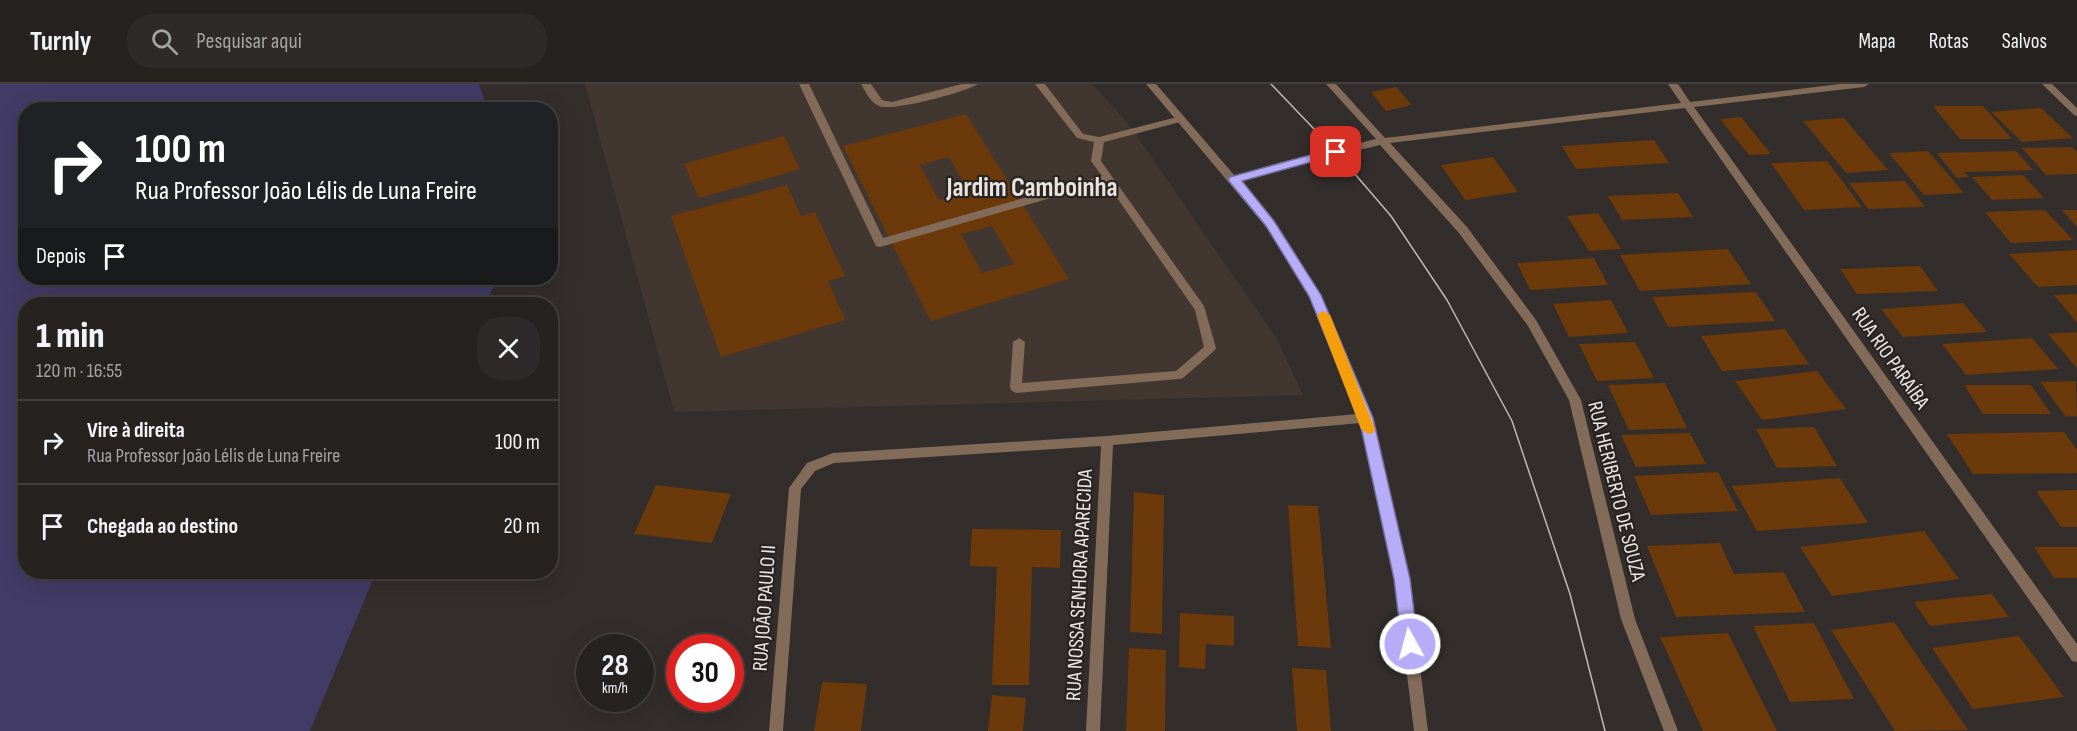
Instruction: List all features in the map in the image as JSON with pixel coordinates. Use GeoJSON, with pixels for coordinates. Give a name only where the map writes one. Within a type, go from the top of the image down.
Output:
{"type":"FeatureCollection","features":[{"type":"Feature","properties":{"kind":"street"},"geometry":{"type":"LineString","coordinates":[[804,84],[880,243],[1108,178]]}},
{"type":"Feature","properties":{"kind":"street"},"geometry":{"type":"LineString","coordinates":[[866,84],[877,100],[886,105],[973,84]]}},
{"type":"Feature","properties":{"kind":"street"},"geometry":{"type":"LineString","coordinates":[[1040,84],[1080,136],[1099,140],[1181,119]]}},
{"type":"Feature","properties":{"kind":"street"},"geometry":{"type":"LineString","coordinates":[[1151,84],[1270,224],[1315,295],[1366,418],[1402,579],[1421,731]]}},
{"type":"Feature","properties":{"kind":"street","name":"RUA HERIBERTO DE SOUZA"},"geometry":{"type":"LineString","coordinates":[[1331,84],[1463,230],[1532,323],[1575,400],[1628,619],[1671,731]]}},
{"type":"Feature","properties":{"kind":"street","name":"RUA RIO PARAÍBA"},"geometry":{"type":"LineString","coordinates":[[1673,84],[2077,656]]}},
{"type":"Feature","properties":{"kind":"street"},"geometry":{"type":"LineString","coordinates":[[1234,180],[1278,166],[1382,141],[1687,103],[1864,84]]}},
{"type":"Feature","properties":{"kind":"street"},"geometry":{"type":"LineString","coordinates":[[2047,84],[2077,113]]}},
{"type":"Feature","properties":{"kind":"street"},"geometry":{"type":"LineString","coordinates":[[1019,342],[1016,388],[1179,375],[1210,348],[1200,309],[1096,160],[1099,140]]}},
{"type":"Feature","properties":{"kind":"street"},"geometry":{"type":"LineString","coordinates":[[1107,441],[1366,418]]}},
{"type":"Feature","properties":{"kind":"street","name":"RUA JOÃO PAULO II"},"geometry":{"type":"LineString","coordinates":[[776,731],[795,488],[811,467],[833,458],[1107,441]]}},
{"type":"Feature","properties":{"kind":"street","name":"RUA NOSSA SENHORA APARECIDA"},"geometry":{"type":"LineString","coordinates":[[1093,731],[1107,441]]}},
{"type":"Feature","properties":{"kind":"shaded area"},"geometry":{"type":"Polygon","coordinates":[[[0,84],[479,84],[485,102],[18,102],[18,285],[494,285],[489,297],[18,297],[18,579],[373,579],[310,731],[0,731],[0,84]]]}},
{"type":"Feature","properties":{"kind":"shaded area"},"geometry":{"type":"Polygon","coordinates":[[[585,84],[1092,84],[1127,122],[1277,339],[1303,395],[674,412],[585,84]]]}},
{"type":"Feature","properties":{"kind":"building"},"geometry":{"type":"Polygon","coordinates":[[[1396,87],[1412,105],[1386,111],[1371,92],[1396,87]]]}},
{"type":"Feature","properties":{"kind":"building"},"geometry":{"type":"Polygon","coordinates":[[[1933,106],[1983,106],[2012,139],[1960,139],[1933,106]]]}},
{"type":"Feature","properties":{"kind":"building"},"geometry":{"type":"Polygon","coordinates":[[[2041,108],[2073,138],[2022,142],[1991,112],[2041,108]]]}},
{"type":"Feature","properties":{"kind":"building"},"geometry":{"type":"Polygon","coordinates":[[[966,114],[1069,279],[931,321],[843,146],[966,114]],[[949,157],[920,165],[939,200],[969,192],[949,157]],[[992,226],[961,234],[982,273],[1014,264],[992,226]]]}},
{"type":"Feature","properties":{"kind":"building"},"geometry":{"type":"Polygon","coordinates":[[[1741,117],[1771,154],[1749,155],[1720,119],[1741,117]]]}},
{"type":"Feature","properties":{"kind":"building"},"geometry":{"type":"Polygon","coordinates":[[[1844,118],[1888,170],[1846,173],[1803,121],[1844,118]]]}},
{"type":"Feature","properties":{"kind":"building"},"geometry":{"type":"Polygon","coordinates":[[[784,136],[800,169],[699,198],[684,164],[784,136]]]}},
{"type":"Feature","properties":{"kind":"building"},"geometry":{"type":"Polygon","coordinates":[[[1654,140],[1669,163],[1576,169],[1562,146],[1654,140]]]}},
{"type":"Feature","properties":{"kind":"building"},"geometry":{"type":"Polygon","coordinates":[[[2072,147],[2077,152],[2077,174],[2046,175],[2022,148],[2072,147]]]}},
{"type":"Feature","properties":{"kind":"building"},"geometry":{"type":"Polygon","coordinates":[[[1928,151],[1964,193],[1924,195],[1889,153],[1928,151]]]}},
{"type":"Feature","properties":{"kind":"building"},"geometry":{"type":"Polygon","coordinates":[[[2016,151],[2033,170],[1964,172],[1969,177],[1957,178],[1937,153],[2016,151]]]}},
{"type":"Feature","properties":{"kind":"building"},"geometry":{"type":"Polygon","coordinates":[[[1493,157],[1518,192],[1465,200],[1441,165],[1493,157]]]}},
{"type":"Feature","properties":{"kind":"building"},"geometry":{"type":"Polygon","coordinates":[[[1827,161],[1862,207],[1804,210],[1771,163],[1827,161]]]}},
{"type":"Feature","properties":{"kind":"building"},"geometry":{"type":"Polygon","coordinates":[[[2023,175],[2044,198],[1992,200],[1972,177],[2023,175]]]}},
{"type":"Feature","properties":{"kind":"building"},"geometry":{"type":"Polygon","coordinates":[[[1905,181],[1925,207],[1868,209],[1849,183],[1905,181]]]}},
{"type":"Feature","properties":{"kind":"building"},"geometry":{"type":"Polygon","coordinates":[[[787,185],[801,216],[815,212],[845,276],[828,281],[845,320],[721,357],[671,216],[787,185]]]}},
{"type":"Feature","properties":{"kind":"building"},"geometry":{"type":"Polygon","coordinates":[[[1678,193],[1693,217],[1622,220],[1608,196],[1678,193]]]}},
{"type":"Feature","properties":{"kind":"building"},"geometry":{"type":"Polygon","coordinates":[[[2045,210],[2073,240],[2011,243],[1985,212],[2045,210]]]}},
{"type":"Feature","properties":{"kind":"building"},"geometry":{"type":"Polygon","coordinates":[[[2062,210],[2077,210],[2077,227],[2062,210]]]}},
{"type":"Feature","properties":{"kind":"building"},"geometry":{"type":"Polygon","coordinates":[[[1598,213],[1621,249],[1589,251],[1567,216],[1598,213]]]}},
{"type":"Feature","properties":{"kind":"building"},"geometry":{"type":"Polygon","coordinates":[[[1728,249],[1751,284],[1640,291],[1620,255],[1728,249]]]}},
{"type":"Feature","properties":{"kind":"building"},"geometry":{"type":"Polygon","coordinates":[[[2077,250],[2077,285],[2038,287],[2009,254],[2077,250]]]}},
{"type":"Feature","properties":{"kind":"building"},"geometry":{"type":"Polygon","coordinates":[[[1594,258],[1608,285],[1530,290],[1517,263],[1594,258]]]}},
{"type":"Feature","properties":{"kind":"building"},"geometry":{"type":"Polygon","coordinates":[[[1920,266],[1938,291],[1857,294],[1840,269],[1920,266]]]}},
{"type":"Feature","properties":{"kind":"building"},"geometry":{"type":"Polygon","coordinates":[[[1756,292],[1775,321],[1668,327],[1652,297],[1756,292]]]}},
{"type":"Feature","properties":{"kind":"building"},"geometry":{"type":"Polygon","coordinates":[[[2077,294],[2077,323],[2054,295],[2077,294]]]}},
{"type":"Feature","properties":{"kind":"building"},"geometry":{"type":"Polygon","coordinates":[[[1611,300],[1628,333],[1569,337],[1553,304],[1611,300]]]}},
{"type":"Feature","properties":{"kind":"building"},"geometry":{"type":"Polygon","coordinates":[[[1963,303],[1987,332],[1903,337],[1881,309],[1963,303]]]}},
{"type":"Feature","properties":{"kind":"building"},"geometry":{"type":"Polygon","coordinates":[[[1785,329],[1809,364],[1722,371],[1701,336],[1785,329]]]}},
{"type":"Feature","properties":{"kind":"building"},"geometry":{"type":"Polygon","coordinates":[[[2077,332],[2077,368],[2048,334],[2077,332]]]}},
{"type":"Feature","properties":{"kind":"building"},"geometry":{"type":"Polygon","coordinates":[[[2032,338],[2058,369],[1966,375],[1942,344],[2032,338]]]}},
{"type":"Feature","properties":{"kind":"building"},"geometry":{"type":"Polygon","coordinates":[[[1635,342],[1654,378],[1597,381],[1579,344],[1635,342]]]}},
{"type":"Feature","properties":{"kind":"building"},"geometry":{"type":"Polygon","coordinates":[[[1817,371],[1846,409],[1762,420],[1735,381],[1817,371]]]}},
{"type":"Feature","properties":{"kind":"building"},"geometry":{"type":"Polygon","coordinates":[[[2076,381],[2077,416],[2066,417],[2040,382],[2076,381]]]}},
{"type":"Feature","properties":{"kind":"building"},"geometry":{"type":"Polygon","coordinates":[[[1665,383],[1687,428],[1629,430],[1608,385],[1665,383]]]}},
{"type":"Feature","properties":{"kind":"building"},"geometry":{"type":"Polygon","coordinates":[[[1964,385],[2031,385],[2051,414],[1983,414],[1964,385]]]}},
{"type":"Feature","properties":{"kind":"building"},"geometry":{"type":"Polygon","coordinates":[[[1814,427],[1837,466],[1777,468],[1756,429],[1814,427]]]}},
{"type":"Feature","properties":{"kind":"building"},"geometry":{"type":"Polygon","coordinates":[[[2064,432],[2077,450],[2077,473],[1973,474],[1947,434],[2064,432]]]}},
{"type":"Feature","properties":{"kind":"building"},"geometry":{"type":"Polygon","coordinates":[[[1690,433],[1706,464],[1636,467],[1621,435],[1690,433]]]}},
{"type":"Feature","properties":{"kind":"building"},"geometry":{"type":"Polygon","coordinates":[[[1718,472],[1738,511],[1651,515],[1634,476],[1718,472]]]}},
{"type":"Feature","properties":{"kind":"building"},"geometry":{"type":"Polygon","coordinates":[[[1840,478],[1868,523],[1757,531],[1732,486],[1840,478]]]}},
{"type":"Feature","properties":{"kind":"building"},"geometry":{"type":"Polygon","coordinates":[[[656,485],[731,494],[712,543],[634,534],[656,485]]]}},
{"type":"Feature","properties":{"kind":"building"},"geometry":{"type":"Polygon","coordinates":[[[2077,490],[2077,527],[2061,527],[2036,491],[2077,490]]]}},
{"type":"Feature","properties":{"kind":"building"},"geometry":{"type":"Polygon","coordinates":[[[1134,492],[1164,495],[1162,634],[1130,632],[1134,492]]]}},
{"type":"Feature","properties":{"kind":"building"},"geometry":{"type":"Polygon","coordinates":[[[1288,505],[1318,506],[1331,648],[1298,646],[1288,505]]]}},
{"type":"Feature","properties":{"kind":"building"},"geometry":{"type":"Polygon","coordinates":[[[972,529],[1061,530],[1060,568],[1032,567],[1029,685],[992,685],[997,567],[970,566],[972,529]]]}},
{"type":"Feature","properties":{"kind":"building"},"geometry":{"type":"Polygon","coordinates":[[[1924,531],[1959,579],[1832,596],[1800,547],[1924,531]]]}},
{"type":"Feature","properties":{"kind":"building"},"geometry":{"type":"Polygon","coordinates":[[[1720,543],[1734,574],[1784,572],[1805,612],[1676,617],[1647,546],[1720,543]]]}},
{"type":"Feature","properties":{"kind":"building"},"geometry":{"type":"Polygon","coordinates":[[[2034,547],[2077,547],[2077,578],[2054,578],[2034,547]]]}},
{"type":"Feature","properties":{"kind":"building"},"geometry":{"type":"Polygon","coordinates":[[[1992,594],[2009,617],[1930,626],[1914,602],[1992,594]]]}},
{"type":"Feature","properties":{"kind":"building"},"geometry":{"type":"Polygon","coordinates":[[[1180,613],[1234,616],[1234,646],[1206,644],[1205,669],[1179,667],[1180,613]]]}},
{"type":"Feature","properties":{"kind":"building"},"geometry":{"type":"Polygon","coordinates":[[[1894,622],[1968,730],[1895,731],[1831,630],[1894,622]]]}},
{"type":"Feature","properties":{"kind":"building"},"geometry":{"type":"Polygon","coordinates":[[[1814,623],[1854,699],[1790,702],[1753,626],[1814,623]]]}},
{"type":"Feature","properties":{"kind":"building"},"geometry":{"type":"Polygon","coordinates":[[[1728,633],[1777,731],[1703,731],[1660,637],[1728,633]]]}},
{"type":"Feature","properties":{"kind":"building"},"geometry":{"type":"Polygon","coordinates":[[[2019,636],[2064,697],[1973,709],[1932,648],[2019,636]]]}},
{"type":"Feature","properties":{"kind":"building"},"geometry":{"type":"Polygon","coordinates":[[[1129,648],[1166,650],[1165,731],[1126,731],[1129,648]]]}},
{"type":"Feature","properties":{"kind":"building"},"geometry":{"type":"Polygon","coordinates":[[[1292,668],[1326,670],[1331,731],[1297,731],[1292,668]]]}},
{"type":"Feature","properties":{"kind":"building"},"geometry":{"type":"Polygon","coordinates":[[[822,682],[867,684],[861,731],[814,731],[822,682]]]}},
{"type":"Feature","properties":{"kind":"building"},"geometry":{"type":"Polygon","coordinates":[[[992,695],[1026,698],[1023,731],[988,731],[992,695]]]}},
{"type":"Feature","properties":{"kind":"tram line"},"geometry":{"type":"LineString","coordinates":[[1271,84],[1336,152],[1391,216],[1447,300],[1512,421],[1570,594],[1605,731]]}},
{"type":"Feature","properties":{"kind":"slow traffic"},"geometry":{"type":"LineString","coordinates":[[1323,315],[1366,418],[1368,429]]}},
{"type":"Feature","properties":{"kind":"district","name":"Jardim Camboinha"},"geometry":{"type":"Point","coordinates":[1032,187]}},
{"type":"Feature","properties":{"kind":"route"},"geometry":{"type":"LineString","coordinates":[[1336,152],[1278,166],[1234,180],[1270,224],[1315,295],[1366,418],[1402,579],[1410,644]]}}]}
